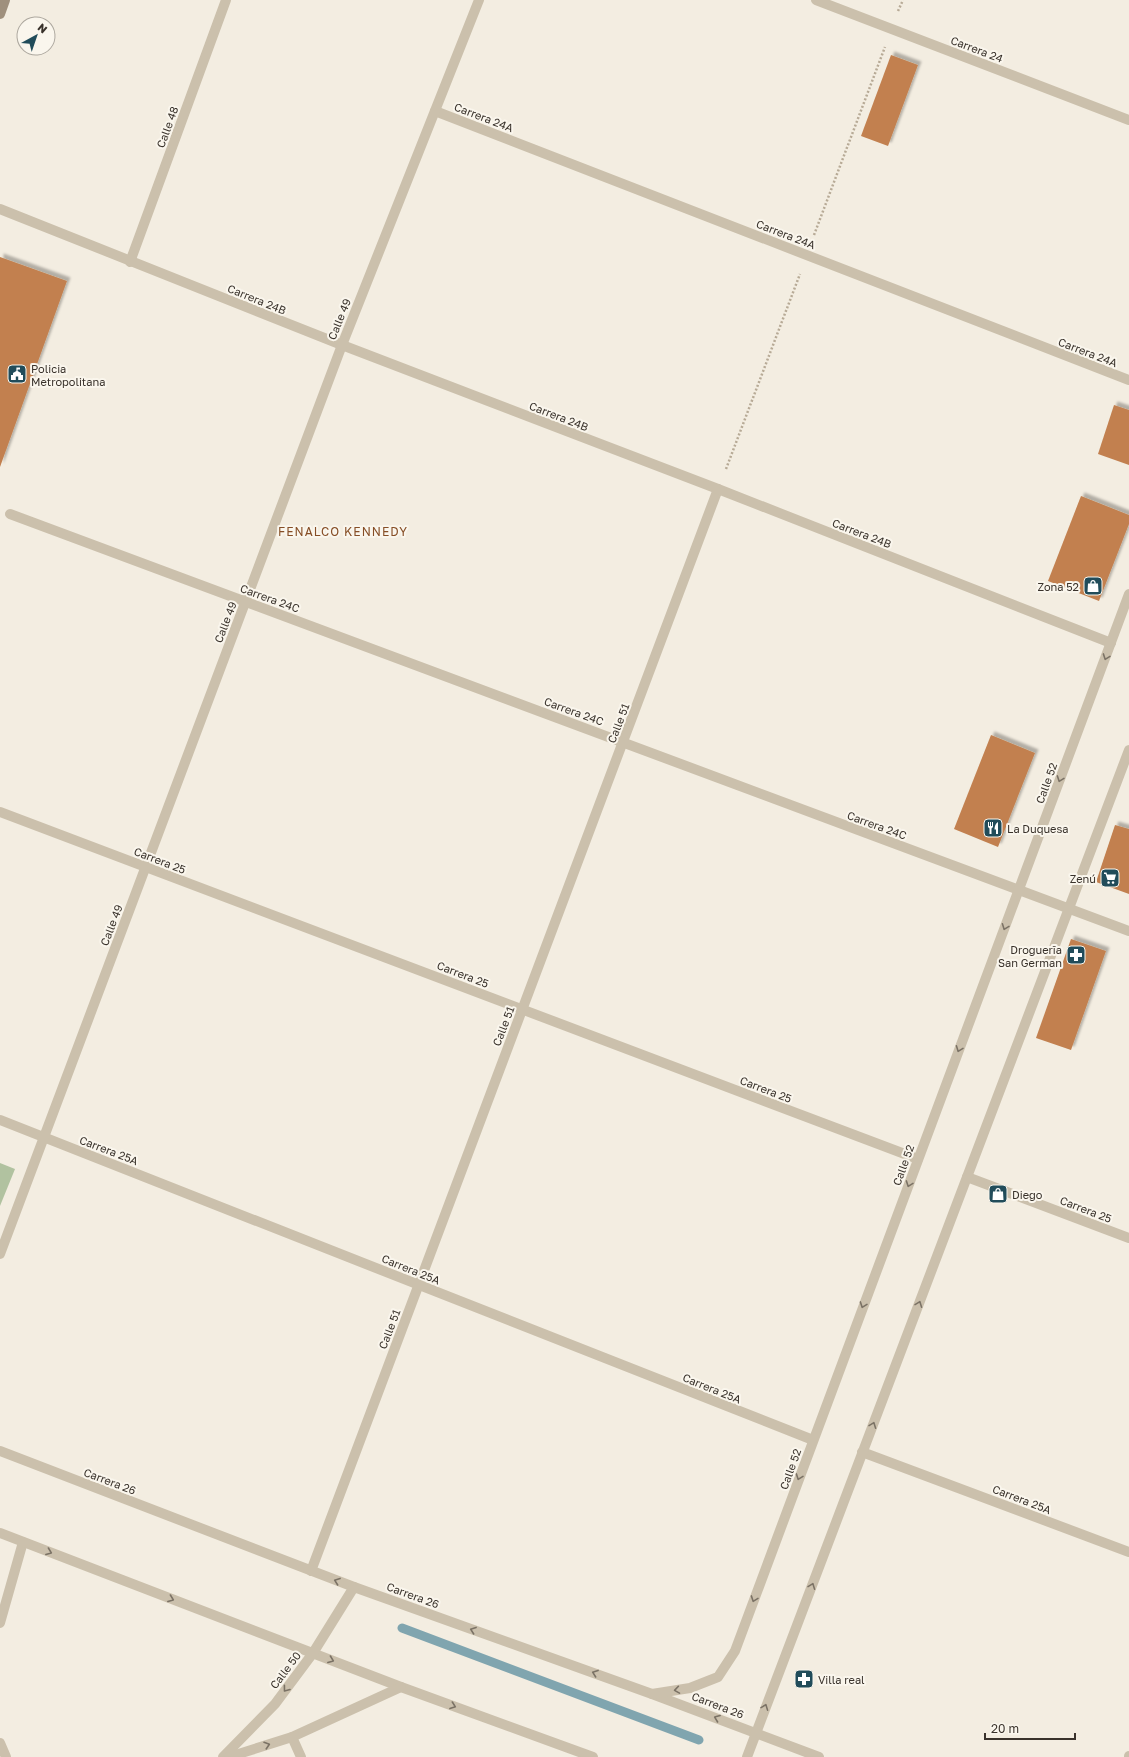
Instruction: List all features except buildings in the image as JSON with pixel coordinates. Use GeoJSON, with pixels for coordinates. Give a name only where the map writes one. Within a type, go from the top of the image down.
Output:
{"type":"FeatureCollection","features":[{"type":"Feature","properties":{"kind":"main road"},"geometry":{"type":"LineString","coordinates":[[0,14],[5,0]]}},
{"type":"Feature","properties":{"kind":"street","name":"Calle 48"},"geometry":{"type":"LineString","coordinates":[[130,262],[226,0]]}},
{"type":"Feature","properties":{"kind":"street","name":"Calle 49"},"geometry":{"type":"LineString","coordinates":[[0,1254],[342,345],[479,0]]}},
{"type":"Feature","properties":{"kind":"street","name":"Carrera 24"},"geometry":{"type":"LineString","coordinates":[[816,0],[1129,120]]}},
{"type":"Feature","properties":{"kind":"street","name":"Carrera 24A"},"geometry":{"type":"LineString","coordinates":[[435,111],[1129,380]]}},
{"type":"Feature","properties":{"kind":"street","name":"Carrera 24B"},"geometry":{"type":"LineString","coordinates":[[0,209],[130,262],[342,345],[718,489],[1111,643]]}},
{"type":"Feature","properties":{"kind":"street","name":"Calle 51"},"geometry":{"type":"LineString","coordinates":[[311,1571],[718,489]]}},
{"type":"Feature","properties":{"kind":"street","name":"Carrera 24C"},"geometry":{"type":"LineString","coordinates":[[10,514],[1129,931]]}},
{"type":"Feature","properties":{"kind":"street","name":"Calle 52"},"geometry":{"type":"LineString","coordinates":[[652,1694],[690,1688],[718,1677],[735,1651],[1129,594]]}},
{"type":"Feature","properties":{"kind":"street"},"geometry":{"type":"LineString","coordinates":[[747,1757],[1129,750]]}},
{"type":"Feature","properties":{"kind":"street","name":"Carrera 25"},"geometry":{"type":"LineString","coordinates":[[0,812],[918,1159]]}},
{"type":"Feature","properties":{"kind":"street","name":"Carrera 25A"},"geometry":{"type":"LineString","coordinates":[[0,1120],[813,1440]]}},
{"type":"Feature","properties":{"kind":"street","name":"Carrera 25"},"geometry":{"type":"LineString","coordinates":[[967,1176],[1129,1238]]}},
{"type":"Feature","properties":{"kind":"street","name":"Carrera 26"},"geometry":{"type":"LineString","coordinates":[[0,1451],[311,1571],[652,1694],[819,1757]]}},
{"type":"Feature","properties":{"kind":"street","name":"Carrera 25A"},"geometry":{"type":"LineString","coordinates":[[862,1452],[1129,1552]]}},
{"type":"Feature","properties":{"kind":"street"},"geometry":{"type":"LineString","coordinates":[[0,1533],[401,1687],[593,1757]]}},
{"type":"Feature","properties":{"kind":"street"},"geometry":{"type":"LineString","coordinates":[[0,1623],[23,1542]]}},
{"type":"Feature","properties":{"kind":"street","name":"Calle 50"},"geometry":{"type":"LineString","coordinates":[[224,1757],[275,1704],[313,1653],[354,1587]]}},
{"type":"Feature","properties":{"kind":"street"},"geometry":{"type":"LineString","coordinates":[[230,1757],[292,1737],[401,1687]]}},
{"type":"Feature","properties":{"kind":"street"},"geometry":{"type":"LineString","coordinates":[[292,1737],[301,1757]]}},
{"type":"Feature","properties":{"kind":"street"},"geometry":{"type":"LineString","coordinates":[[0,1743],[6,1757]]}},
{"type":"Feature","properties":{"kind":"green space"},"geometry":{"type":"Polygon","coordinates":[[[0,1163],[15,1169],[0,1206],[0,1163]]]}},
{"type":"Feature","properties":{"kind":"waterway"},"geometry":{"type":"LineString","coordinates":[[402,1628],[699,1740]]}},
{"type":"Feature","properties":{"kind":"place","name":"Policia Metropolitana"},"geometry":{"type":"Point","coordinates":[17,374]}},
{"type":"Feature","properties":{"kind":"place","name":"Zona 52"},"geometry":{"type":"Point","coordinates":[1093,586]}},
{"type":"Feature","properties":{"kind":"place","name":"La Duquesa"},"geometry":{"type":"Point","coordinates":[993,828]}},
{"type":"Feature","properties":{"kind":"place","name":"Zenú"},"geometry":{"type":"Point","coordinates":[1110,878]}},
{"type":"Feature","properties":{"kind":"place","name":"Droguerīa San German"},"geometry":{"type":"Point","coordinates":[1076,955]}},
{"type":"Feature","properties":{"kind":"place","name":"Diego"},"geometry":{"type":"Point","coordinates":[998,1194]}},
{"type":"Feature","properties":{"kind":"place","name":"Villa real"},"geometry":{"type":"Point","coordinates":[804,1679]}},
{"type":"Feature","properties":{"kind":"district","name":"FENALCO KENNEDY"},"geometry":{"type":"Point","coordinates":[343,531]}}]}
